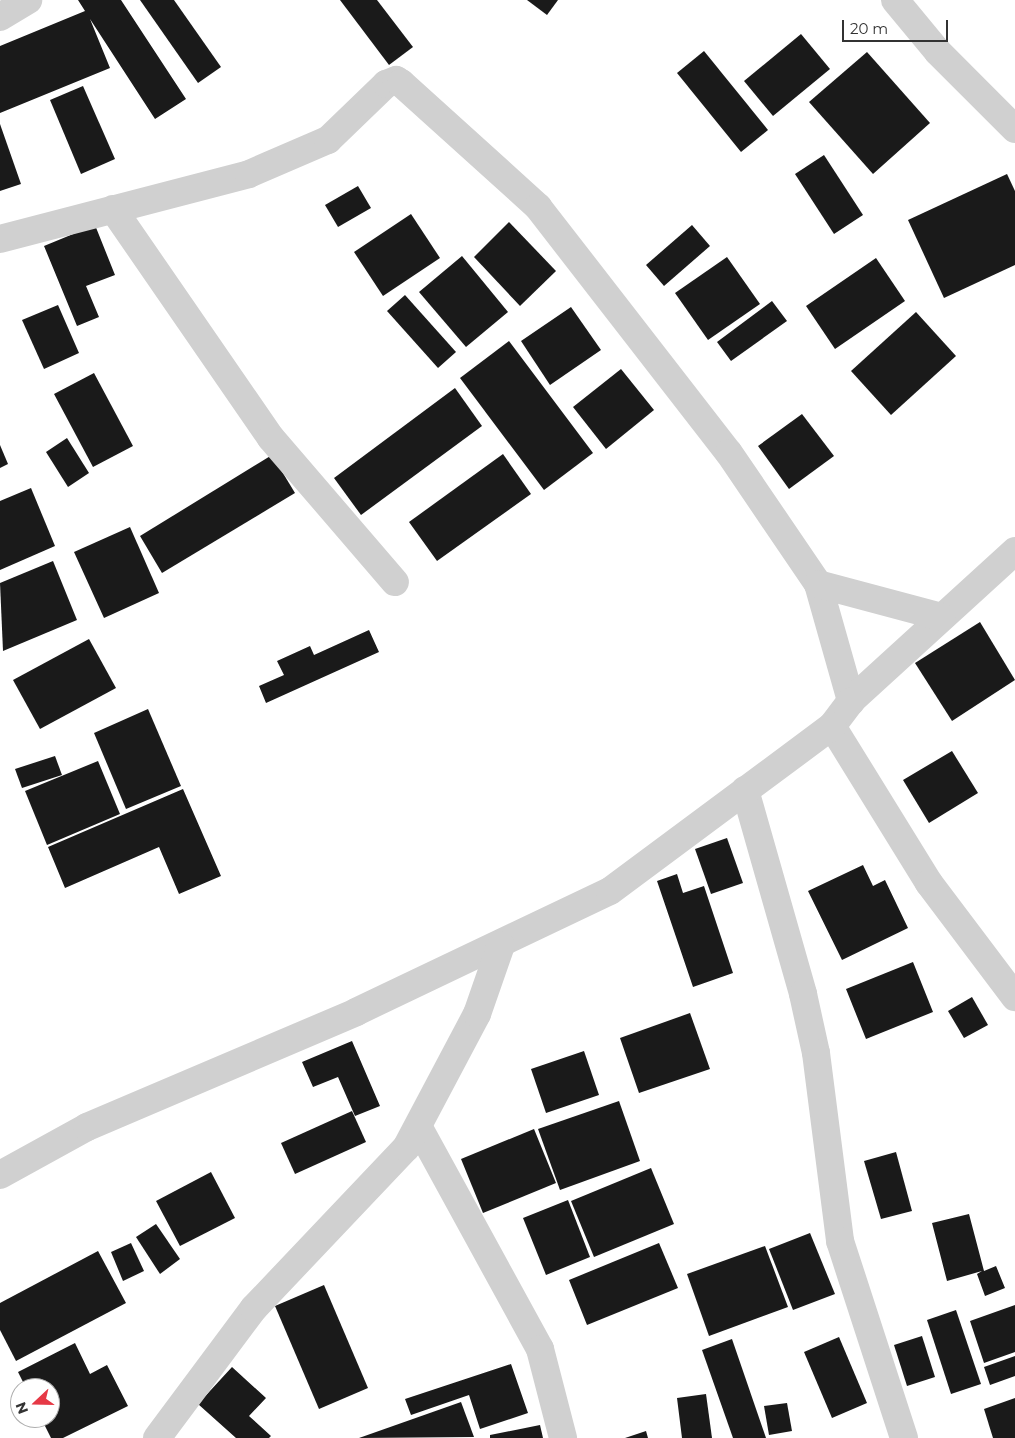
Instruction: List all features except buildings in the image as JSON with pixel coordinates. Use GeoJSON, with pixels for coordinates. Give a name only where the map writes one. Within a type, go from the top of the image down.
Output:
{"type":"FeatureCollection","features":[{"type":"Feature","properties":{"kind":"street"},"geometry":{"type":"LineString","coordinates":[[0,17],[28,0]]}},
{"type":"Feature","properties":{"kind":"street"},"geometry":{"type":"LineString","coordinates":[[895,0],[938,52],[1015,129]]}},
{"type":"Feature","properties":{"kind":"street"},"geometry":{"type":"LineString","coordinates":[[0,240],[249,174],[328,140],[386,84],[396,80],[538,207],[729,453],[818,584],[851,701]]}},
{"type":"Feature","properties":{"kind":"street"},"geometry":{"type":"LineString","coordinates":[[113,209],[271,438],[395,582]]}},
{"type":"Feature","properties":{"kind":"street"},"geometry":{"type":"LineString","coordinates":[[0,1175],[87,1127],[356,1012],[501,945],[610,891],[832,726],[851,701],[1015,551]]}},
{"type":"Feature","properties":{"kind":"street"},"geometry":{"type":"LineString","coordinates":[[818,584],[942,617]]}},
{"type":"Feature","properties":{"kind":"street"},"geometry":{"type":"LineString","coordinates":[[832,726],[929,883],[1015,997]]}},
{"type":"Feature","properties":{"kind":"street"},"geometry":{"type":"LineString","coordinates":[[745,790],[816,1053],[840,1241],[904,1438]]}},
{"type":"Feature","properties":{"kind":"street"},"geometry":{"type":"LineString","coordinates":[[157,1438],[254,1308],[406,1148],[419,1128],[477,1014],[501,945]]}},
{"type":"Feature","properties":{"kind":"street"},"geometry":{"type":"LineString","coordinates":[[419,1128],[540,1349],[564,1438]]}}]}
